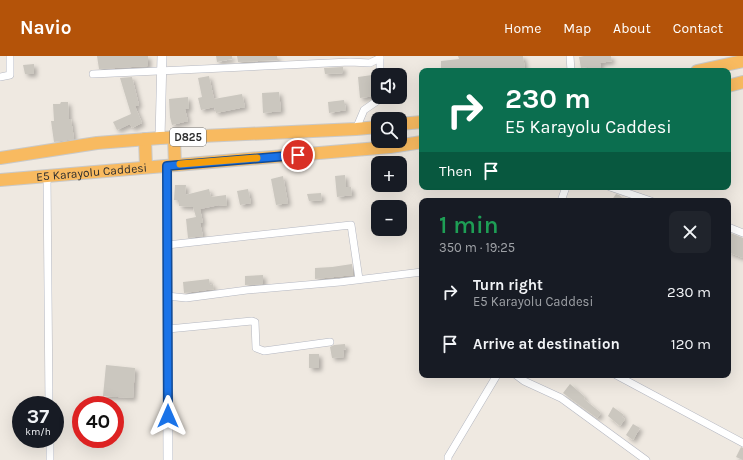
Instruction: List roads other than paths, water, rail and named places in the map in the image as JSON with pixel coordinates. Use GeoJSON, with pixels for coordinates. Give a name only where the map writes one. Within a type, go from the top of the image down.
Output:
{"type":"FeatureCollection","features":[{"type":"Feature","properties":{"kind":"highway"},"geometry":{"type":"LineString","coordinates":[[711,68],[743,61]]}},
{"type":"Feature","properties":{"kind":"highway"},"geometry":{"type":"LineString","coordinates":[[731,85],[743,82]]}},
{"type":"Feature","properties":{"kind":"highway"},"geometry":{"type":"LineString","coordinates":[[407,123],[419,122]]}},
{"type":"Feature","properties":{"kind":"highway","name":"E5 Karayolu Caddesi"},"geometry":{"type":"LineString","coordinates":[[0,158],[96,143],[174,137],[371,128]]}},
{"type":"Feature","properties":{"kind":"highway"},"geometry":{"type":"LineString","coordinates":[[171,165],[174,137]]}},
{"type":"Feature","properties":{"kind":"highway"},"geometry":{"type":"LineString","coordinates":[[145,139],[146,167]]}},
{"type":"Feature","properties":{"kind":"highway","name":"E5 Karayolu Caddesi"},"geometry":{"type":"LineString","coordinates":[[0,180],[390,147],[419,142]]}},
{"type":"Feature","properties":{"kind":"street"},"geometry":{"type":"LineString","coordinates":[[0,77],[10,75],[10,56]]}},
{"type":"Feature","properties":{"kind":"street"},"geometry":{"type":"LineString","coordinates":[[160,138],[162,56]]}},
{"type":"Feature","properties":{"kind":"street"},"geometry":{"type":"LineString","coordinates":[[570,56],[571,68]]}},
{"type":"Feature","properties":{"kind":"street"},"geometry":{"type":"LineString","coordinates":[[93,74],[350,62],[370,63],[380,57]]}},
{"type":"Feature","properties":{"kind":"street"},"geometry":{"type":"LineString","coordinates":[[380,57],[380,68]]}},
{"type":"Feature","properties":{"kind":"street"},"geometry":{"type":"LineString","coordinates":[[356,129],[364,110],[373,104]]}},
{"type":"Feature","properties":{"kind":"street"},"geometry":{"type":"LineString","coordinates":[[168,460],[167,245],[171,165]]}},
{"type":"Feature","properties":{"kind":"street"},"geometry":{"type":"LineString","coordinates":[[47,176],[49,396]]}},
{"type":"Feature","properties":{"kind":"street"},"geometry":{"type":"LineString","coordinates":[[619,190],[643,198]]}},
{"type":"Feature","properties":{"kind":"street"},"geometry":{"type":"LineString","coordinates":[[167,245],[351,226],[359,279]]}},
{"type":"Feature","properties":{"kind":"street"},"geometry":{"type":"LineString","coordinates":[[731,228],[743,232]]}},
{"type":"Feature","properties":{"kind":"street"},"geometry":{"type":"LineString","coordinates":[[168,296],[186,298],[247,290],[419,272]]}},
{"type":"Feature","properties":{"kind":"street"},"geometry":{"type":"LineString","coordinates":[[168,329],[255,322],[256,348],[264,351],[330,342]]}},
{"type":"Feature","properties":{"kind":"street"},"geometry":{"type":"LineString","coordinates":[[448,460],[448,457],[495,378]]}},
{"type":"Feature","properties":{"kind":"street"},"geometry":{"type":"LineString","coordinates":[[520,378],[561,398],[646,460]]}},
{"type":"Feature","properties":{"kind":"street"},"geometry":{"type":"LineString","coordinates":[[622,378],[743,443]]}},
{"type":"Feature","properties":{"kind":"street"},"geometry":{"type":"LineString","coordinates":[[50,448],[50,460]]}}]}
